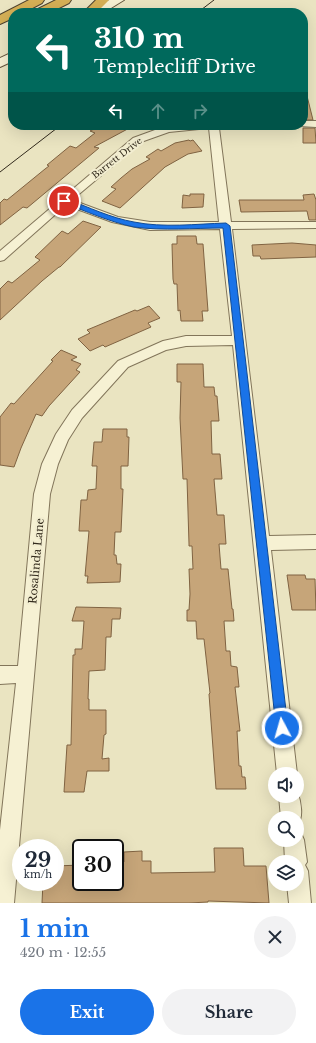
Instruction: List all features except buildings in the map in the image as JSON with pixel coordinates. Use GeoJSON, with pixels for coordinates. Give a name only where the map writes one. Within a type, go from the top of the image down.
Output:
{"type":"FeatureCollection","features":[{"type":"Feature","properties":{"kind":"highway"},"geometry":{"type":"LineString","coordinates":[[23,8],[38,0]]}},
{"type":"Feature","properties":{"kind":"highway"},"geometry":{"type":"LineString","coordinates":[[50,8],[65,0]]}},
{"type":"Feature","properties":{"kind":"highway"},"geometry":{"type":"LineString","coordinates":[[94,8],[103,0]]}},
{"type":"Feature","properties":{"kind":"main road"},"geometry":{"type":"LineString","coordinates":[[103,8],[118,0]]}},
{"type":"Feature","properties":{"kind":"street","name":"Barrett Drive"},"geometry":{"type":"LineString","coordinates":[[0,257],[137,140],[165,130]]}},
{"type":"Feature","properties":{"kind":"street"},"geometry":{"type":"LineString","coordinates":[[215,130],[286,767]]}},
{"type":"Feature","properties":{"kind":"street"},"geometry":{"type":"LineString","coordinates":[[64,201],[116,220],[150,226],[316,225]]}},
{"type":"Feature","properties":{"kind":"street","name":"Rosalinda Lane"},"geometry":{"type":"LineString","coordinates":[[3,903],[42,494],[50,464],[61,438],[77,414],[123,364],[163,346],[186,341],[239,340]]}},
{"type":"Feature","properties":{"kind":"street"},"geometry":{"type":"LineString","coordinates":[[262,543],[316,542]]}},
{"type":"Feature","properties":{"kind":"street"},"geometry":{"type":"LineString","coordinates":[[0,675],[26,674]]}},
{"type":"Feature","properties":{"kind":"street"},"geometry":{"type":"LineString","coordinates":[[299,891],[300,903]]}},
{"type":"Feature","properties":{"kind":"tram line"},"geometry":{"type":"LineString","coordinates":[[204,8],[214,0]]}},
{"type":"Feature","properties":{"kind":"tram line"},"geometry":{"type":"LineString","coordinates":[[0,172],[55,130]]}},
{"type":"Feature","properties":{"kind":"route"},"geometry":{"type":"LineString","coordinates":[[64,201],[116,220],[134,224],[150,226],[226,226],[282,728]]}}]}
